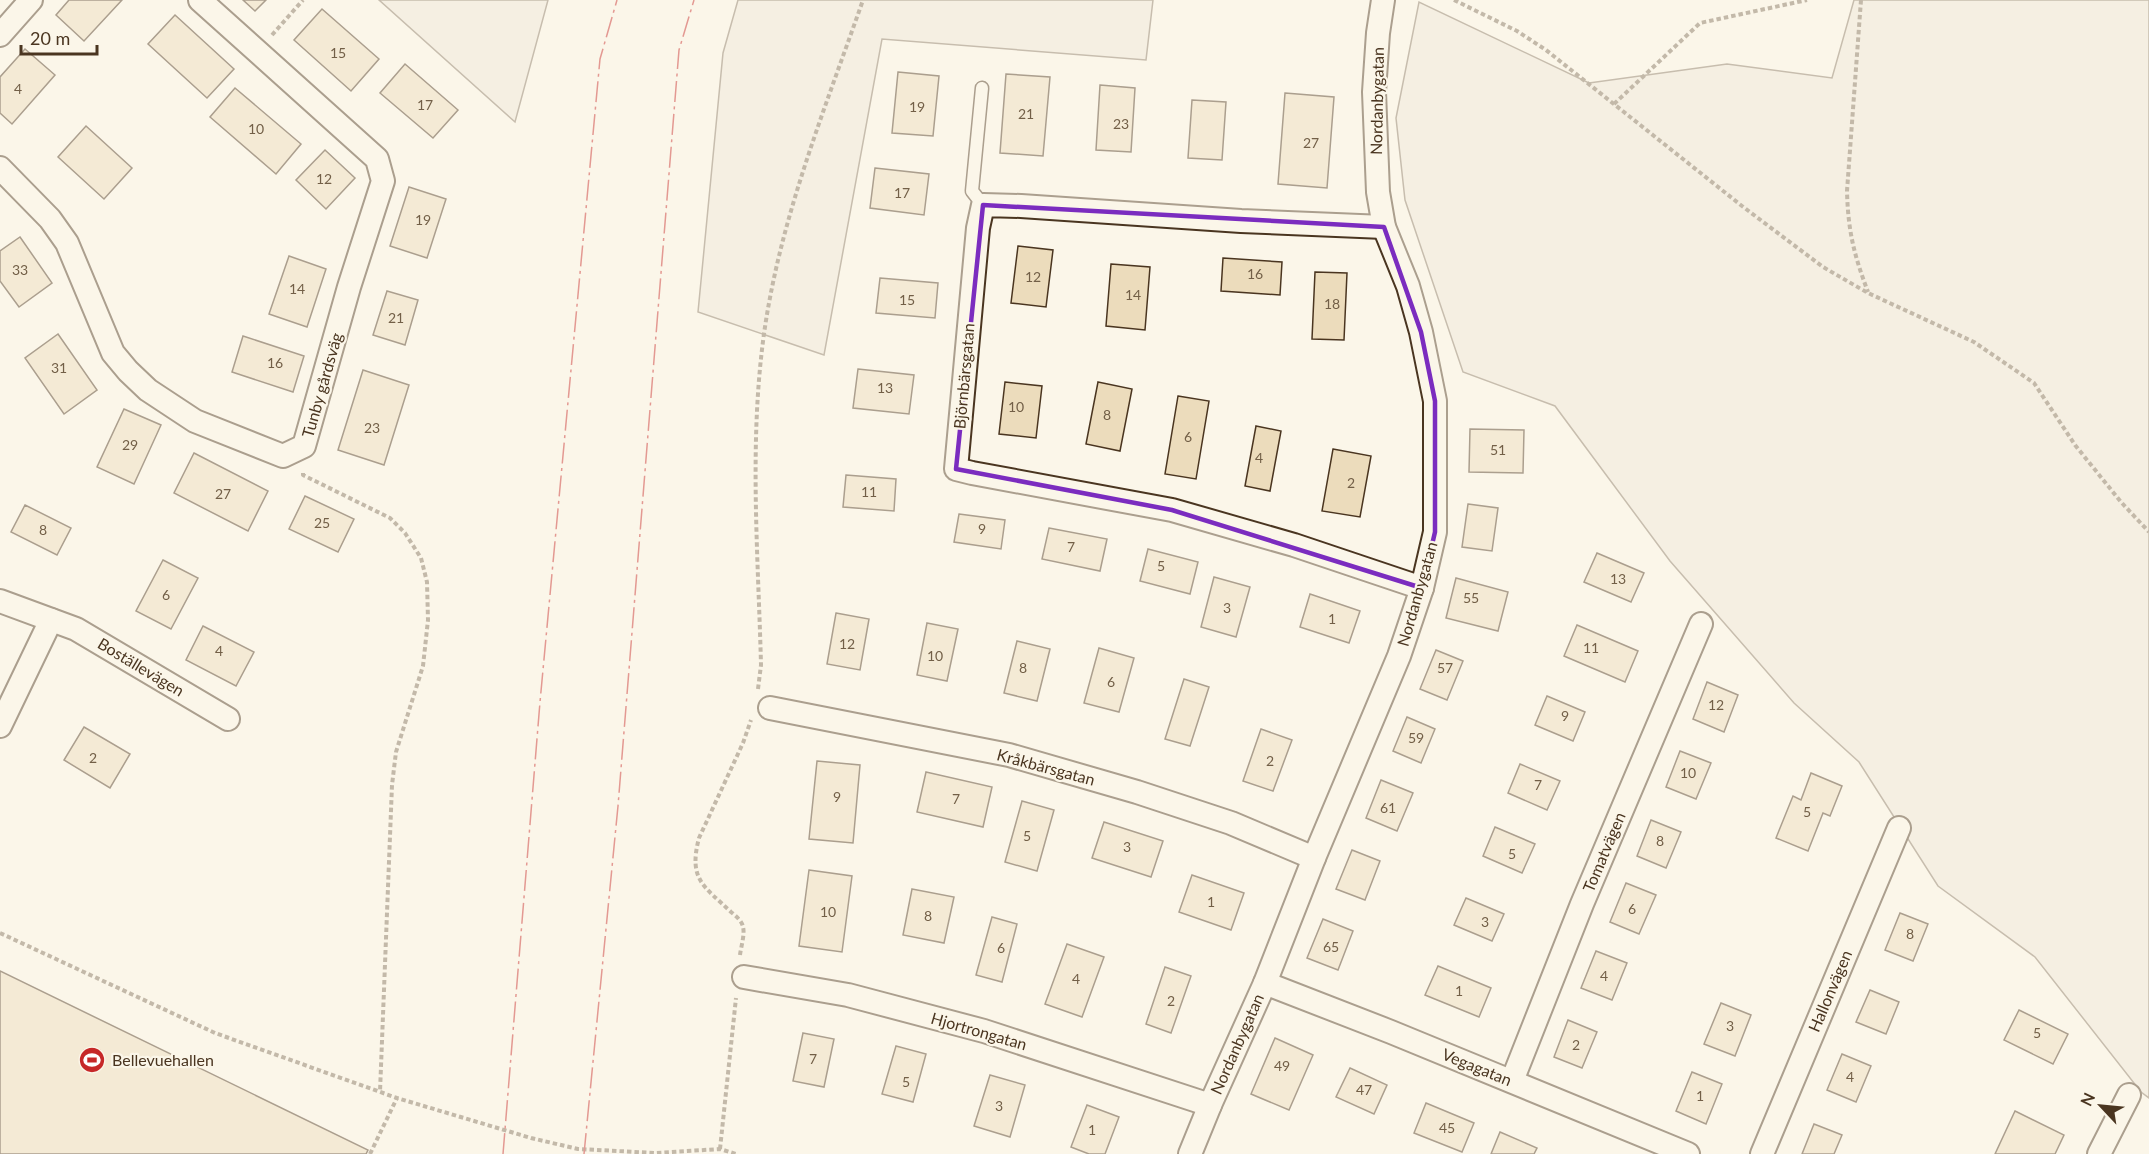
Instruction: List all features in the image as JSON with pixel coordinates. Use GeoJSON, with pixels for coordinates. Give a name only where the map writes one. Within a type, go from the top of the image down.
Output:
{"type":"FeatureCollection","features":[{"type":"Feature","properties":{"kind":"street"},"geometry":{"type":"LineString","coordinates":[[0,35],[31,0]]}},
{"type":"Feature","properties":{"kind":"street","name":"Tunby gårdsväg"},"geometry":{"type":"LineString","coordinates":[[0,168],[50,219],[67,243],[113,353],[148,390],[195,421],[283,456],[304,446],[349,287],[383,181],[377,159],[200,0]]}},
{"type":"Feature","properties":{"kind":"street","name":"Nordanbygatan"},"geometry":{"type":"LineString","coordinates":[[1190,1154],[1400,656],[1422,588],[1434,532],[1435,401],[1421,332],[1408,286],[1384,227],[1377,182],[1374,92],[1383,0]]}},
{"type":"Feature","properties":{"kind":"street"},"geometry":{"type":"LineString","coordinates":[[983,205],[1241,221],[1384,227]]}},
{"type":"Feature","properties":{"kind":"street","name":"Björnbärsgatan"},"geometry":{"type":"LineString","coordinates":[[983,205],[978,228],[956,468],[972,473],[1172,510],[1294,545],[1422,588]]}},
{"type":"Feature","properties":{"kind":"street","name":"Boställevägen"},"geometry":{"type":"LineString","coordinates":[[0,601],[76,629],[228,719]]}},
{"type":"Feature","properties":{"kind":"street"},"geometry":{"type":"LineString","coordinates":[[0,726],[51,620]]}},
{"type":"Feature","properties":{"kind":"street","name":"Tomatvägen"},"geometry":{"type":"LineString","coordinates":[[1512,1081],[1582,904],[1701,624]]}},
{"type":"Feature","properties":{"kind":"street","name":"Kråkbärsgatan"},"geometry":{"type":"LineString","coordinates":[[760,705],[1009,755],[1137,792],[1231,823],[1314,858]]}},
{"type":"Feature","properties":{"kind":"street","name":"Hallonvägen"},"geometry":{"type":"LineString","coordinates":[[1762,1154],[1899,828]]}},
{"type":"Feature","properties":{"kind":"street","name":"Hjortrongatan"},"geometry":{"type":"LineString","coordinates":[[740,974],[848,995],[984,1031],[1210,1105]]}},
{"type":"Feature","properties":{"kind":"street","name":"Vegagatan"},"geometry":{"type":"LineString","coordinates":[[1264,983],[1689,1154]]}},
{"type":"Feature","properties":{"kind":"street"},"geometry":{"type":"LineString","coordinates":[[2099,1154],[2129,1095]]}},
{"type":"Feature","properties":{"kind":"lane"},"geometry":{"type":"LineString","coordinates":[[982,88],[972,191],[983,205]]}},
{"type":"Feature","properties":{"kind":"path"},"geometry":{"type":"LineString","coordinates":[[259,53],[264,44],[303,0]]}},
{"type":"Feature","properties":{"kind":"path"},"geometry":{"type":"LineString","coordinates":[[720,1149],[740,974],[743,927],[738,918],[699,882],[694,855],[699,838],[760,705],[756,449],[759,376],[768,304],[784,233],[862,0]]}},
{"type":"Feature","properties":{"kind":"path"},"geometry":{"type":"LineString","coordinates":[[1454,0],[1517,31],[1546,50],[1742,206],[1823,267],[1868,293],[1974,342],[2034,383],[2075,445],[2121,502],[2149,532]]}},
{"type":"Feature","properties":{"kind":"path"},"geometry":{"type":"LineString","coordinates":[[1614,104],[1700,22],[1807,0]]}},
{"type":"Feature","properties":{"kind":"path"},"geometry":{"type":"LineString","coordinates":[[1861,0],[1847,191],[1848,221],[1854,253],[1868,293]]}},
{"type":"Feature","properties":{"kind":"path"},"geometry":{"type":"LineString","coordinates":[[304,446],[303,475],[390,519],[405,533],[420,558],[427,582],[428,620],[423,666],[396,752],[392,785],[380,1092]]}},
{"type":"Feature","properties":{"kind":"path"},"geometry":{"type":"LineString","coordinates":[[0,933],[215,1033],[397,1098],[531,1138],[578,1149],[656,1153],[720,1149],[736,1154]]}},
{"type":"Feature","properties":{"kind":"path"},"geometry":{"type":"LineString","coordinates":[[370,1154],[397,1098]]}},
{"type":"Feature","properties":{"kind":"highlighted area"},"geometry":{"type":"Polygon","coordinates":[[[983,205],[1384,227],[1421,332],[1435,401],[1435,532],[1422,588],[1172,510],[956,469],[983,205]]]}},
{"type":"Feature","properties":{"kind":"shaded area"},"geometry":{"type":"Polygon","coordinates":[[[379,0],[548,0],[515,122],[379,0]]]}},
{"type":"Feature","properties":{"kind":"shaded area"},"geometry":{"type":"Polygon","coordinates":[[[738,0],[1153,0],[1146,60],[882,39],[824,355],[698,312],[723,53],[738,0]]]}},
{"type":"Feature","properties":{"kind":"shaded area"},"geometry":{"type":"Polygon","coordinates":[[[1854,0],[2149,0],[2149,1098],[2141,1092],[2035,957],[1938,886],[1859,762],[1794,703],[1670,561],[1555,406],[1463,372],[1405,200],[1396,118],[1419,2],[1589,83],[1727,64],[1832,78],[1854,0]]]}},
{"type":"Feature","properties":{"kind":"building"},"geometry":{"type":"Polygon","coordinates":[[[69,0],[122,0],[84,41],[56,15],[69,0]]]}},
{"type":"Feature","properties":{"kind":"building"},"geometry":{"type":"Polygon","coordinates":[[[243,0],[266,0],[255,11],[243,0]]]}},
{"type":"Feature","properties":{"kind":"building"},"geometry":{"type":"Polygon","coordinates":[[[322,9],[379,59],[351,91],[294,40],[322,9]]]}},
{"type":"Feature","properties":{"kind":"building"},"geometry":{"type":"Polygon","coordinates":[[[175,15],[234,69],[207,98],[148,44],[175,15]]]}},
{"type":"Feature","properties":{"kind":"building"},"geometry":{"type":"Polygon","coordinates":[[[25,49],[55,75],[12,124],[0,113],[0,77],[25,49]]]}},
{"type":"Feature","properties":{"kind":"building"},"geometry":{"type":"Polygon","coordinates":[[[405,64],[458,110],[433,138],[380,93],[405,64]]]}},
{"type":"Feature","properties":{"kind":"building"},"geometry":{"type":"Polygon","coordinates":[[[898,72],[939,76],[933,136],[892,133],[898,72]]]}},
{"type":"Feature","properties":{"kind":"building"},"geometry":{"type":"Polygon","coordinates":[[[1006,74],[1050,77],[1043,156],[1000,153],[1006,74]]]}},
{"type":"Feature","properties":{"kind":"building"},"geometry":{"type":"Polygon","coordinates":[[[1100,85],[1135,88],[1131,152],[1096,150],[1100,85]]]}},
{"type":"Feature","properties":{"kind":"building"},"geometry":{"type":"Polygon","coordinates":[[[235,88],[301,144],[276,174],[210,117],[235,88]]]}},
{"type":"Feature","properties":{"kind":"building"},"geometry":{"type":"Polygon","coordinates":[[[1285,93],[1334,97],[1327,188],[1278,184],[1285,93]]]}},
{"type":"Feature","properties":{"kind":"building"},"geometry":{"type":"Polygon","coordinates":[[[1192,100],[1226,102],[1222,160],[1188,158],[1192,100]]]}},
{"type":"Feature","properties":{"kind":"building"},"geometry":{"type":"Polygon","coordinates":[[[86,126],[132,168],[104,199],[58,157],[86,126]]]}},
{"type":"Feature","properties":{"kind":"building"},"geometry":{"type":"Polygon","coordinates":[[[325,150],[355,178],[326,209],[296,180],[325,150]]]}},
{"type":"Feature","properties":{"kind":"building"},"geometry":{"type":"Polygon","coordinates":[[[875,168],[929,174],[924,215],[870,208],[875,168]]]}},
{"type":"Feature","properties":{"kind":"building"},"geometry":{"type":"Polygon","coordinates":[[[409,187],[446,199],[427,258],[390,246],[409,187]]]}},
{"type":"Feature","properties":{"kind":"building"},"geometry":{"type":"Polygon","coordinates":[[[20,237],[52,283],[19,307],[0,281],[0,251],[20,237]]]}},
{"type":"Feature","properties":{"kind":"building"},"geometry":{"type":"Polygon","coordinates":[[[1018,246],[1053,250],[1046,307],[1011,303],[1018,246]]]}},
{"type":"Feature","properties":{"kind":"building"},"geometry":{"type":"Polygon","coordinates":[[[289,256],[326,269],[307,327],[269,314],[289,256]]]}},
{"type":"Feature","properties":{"kind":"building"},"geometry":{"type":"Polygon","coordinates":[[[1223,258],[1282,262],[1280,295],[1221,291],[1223,258]]]}},
{"type":"Feature","properties":{"kind":"building"},"geometry":{"type":"Polygon","coordinates":[[[1111,264],[1150,267],[1145,330],[1106,326],[1111,264]]]}},
{"type":"Feature","properties":{"kind":"building"},"geometry":{"type":"Polygon","coordinates":[[[1315,272],[1347,273],[1344,340],[1312,339],[1315,272]]]}},
{"type":"Feature","properties":{"kind":"building"},"geometry":{"type":"Polygon","coordinates":[[[880,278],[938,283],[935,318],[876,313],[880,278]]]}},
{"type":"Feature","properties":{"kind":"building"},"geometry":{"type":"Polygon","coordinates":[[[387,291],[418,300],[405,345],[373,335],[387,291]]]}},
{"type":"Feature","properties":{"kind":"building"},"geometry":{"type":"Polygon","coordinates":[[[58,334],[97,390],[64,414],[25,358],[58,334]]]}},
{"type":"Feature","properties":{"kind":"building"},"geometry":{"type":"Polygon","coordinates":[[[243,336],[304,356],[293,392],[232,372],[243,336]]]}},
{"type":"Feature","properties":{"kind":"building"},"geometry":{"type":"Polygon","coordinates":[[[858,369],[914,375],[909,414],[853,408],[858,369]]]}},
{"type":"Feature","properties":{"kind":"building"},"geometry":{"type":"Polygon","coordinates":[[[363,370],[409,385],[384,465],[338,450],[363,370]]]}},
{"type":"Feature","properties":{"kind":"building"},"geometry":{"type":"Polygon","coordinates":[[[1005,382],[1042,386],[1036,438],[999,434],[1005,382]]]}},
{"type":"Feature","properties":{"kind":"building"},"geometry":{"type":"Polygon","coordinates":[[[1098,382],[1132,389],[1120,451],[1086,444],[1098,382]]]}},
{"type":"Feature","properties":{"kind":"building"},"geometry":{"type":"Polygon","coordinates":[[[1178,396],[1209,401],[1196,479],[1165,474],[1178,396]]]}},
{"type":"Feature","properties":{"kind":"building"},"geometry":{"type":"Polygon","coordinates":[[[124,409],[161,425],[134,484],[97,467],[124,409]]]}},
{"type":"Feature","properties":{"kind":"building"},"geometry":{"type":"Polygon","coordinates":[[[1256,426],[1281,431],[1270,491],[1245,486],[1256,426]]]}},
{"type":"Feature","properties":{"kind":"building"},"geometry":{"type":"Polygon","coordinates":[[[1470,429],[1524,430],[1523,473],[1469,472],[1470,429]]]}},
{"type":"Feature","properties":{"kind":"building"},"geometry":{"type":"Polygon","coordinates":[[[1333,449],[1371,456],[1360,517],[1322,511],[1333,449]]]}},
{"type":"Feature","properties":{"kind":"building"},"geometry":{"type":"Polygon","coordinates":[[[194,453],[268,491],[248,531],[174,493],[194,453]]]}},
{"type":"Feature","properties":{"kind":"building"},"geometry":{"type":"Polygon","coordinates":[[[846,475],[896,479],[894,511],[843,507],[846,475]]]}},
{"type":"Feature","properties":{"kind":"building"},"geometry":{"type":"Polygon","coordinates":[[[305,496],[354,519],[338,552],[289,529],[305,496]]]}},
{"type":"Feature","properties":{"kind":"building"},"geometry":{"type":"Polygon","coordinates":[[[1468,504],[1498,508],[1492,551],[1462,547],[1468,504]]]}},
{"type":"Feature","properties":{"kind":"building"},"geometry":{"type":"Polygon","coordinates":[[[25,505],[71,528],[57,555],[11,532],[25,505]]]}},
{"type":"Feature","properties":{"kind":"building"},"geometry":{"type":"Polygon","coordinates":[[[959,514],[1005,520],[1001,549],[954,542],[959,514]]]}},
{"type":"Feature","properties":{"kind":"building"},"geometry":{"type":"Polygon","coordinates":[[[1049,528],[1107,539],[1100,571],[1042,559],[1049,528]]]}},
{"type":"Feature","properties":{"kind":"building"},"geometry":{"type":"Polygon","coordinates":[[[1148,549],[1198,562],[1190,594],[1140,581],[1148,549]]]}},
{"type":"Feature","properties":{"kind":"building"},"geometry":{"type":"Polygon","coordinates":[[[1597,553],[1644,573],[1631,602],[1584,582],[1597,553]]]}},
{"type":"Feature","properties":{"kind":"building"},"geometry":{"type":"Polygon","coordinates":[[[163,560],[198,578],[171,629],[136,611],[163,560]]]}},
{"type":"Feature","properties":{"kind":"building"},"geometry":{"type":"Polygon","coordinates":[[[1214,577],[1250,587],[1236,637],[1201,627],[1214,577]]]}},
{"type":"Feature","properties":{"kind":"building"},"geometry":{"type":"Polygon","coordinates":[[[1456,578],[1508,592],[1498,631],[1446,618],[1456,578]]]}},
{"type":"Feature","properties":{"kind":"building"},"geometry":{"type":"Polygon","coordinates":[[[1310,594],[1360,611],[1349,643],[1300,627],[1310,594]]]}},
{"type":"Feature","properties":{"kind":"building"},"geometry":{"type":"Polygon","coordinates":[[[836,613],[869,619],[860,670],[827,664],[836,613]]]}},
{"type":"Feature","properties":{"kind":"building"},"geometry":{"type":"Polygon","coordinates":[[[927,623],[958,629],[947,681],[917,675],[927,623]]]}},
{"type":"Feature","properties":{"kind":"building"},"geometry":{"type":"Polygon","coordinates":[[[1577,625],[1638,651],[1625,682],[1564,656],[1577,625]]]}},
{"type":"Feature","properties":{"kind":"building"},"geometry":{"type":"Polygon","coordinates":[[[203,626],[254,652],[236,686],[186,660],[203,626]]]}},
{"type":"Feature","properties":{"kind":"building"},"geometry":{"type":"Polygon","coordinates":[[[1017,641],[1050,649],[1037,701],[1004,693],[1017,641]]]}},
{"type":"Feature","properties":{"kind":"building"},"geometry":{"type":"Polygon","coordinates":[[[1099,648],[1134,658],[1119,712],[1084,703],[1099,648]]]}},
{"type":"Feature","properties":{"kind":"building"},"geometry":{"type":"Polygon","coordinates":[[[1436,650],[1463,661],[1447,700],[1420,689],[1436,650]]]}},
{"type":"Feature","properties":{"kind":"building"},"geometry":{"type":"Polygon","coordinates":[[[1184,679],[1209,687],[1190,746],[1165,739],[1184,679]]]}},
{"type":"Feature","properties":{"kind":"building"},"geometry":{"type":"Polygon","coordinates":[[[1707,682],[1738,695],[1724,732],[1693,719],[1707,682]]]}},
{"type":"Feature","properties":{"kind":"building"},"geometry":{"type":"Polygon","coordinates":[[[1547,696],[1585,712],[1573,741],[1535,725],[1547,696]]]}},
{"type":"Feature","properties":{"kind":"building"},"geometry":{"type":"Polygon","coordinates":[[[1407,717],[1435,729],[1421,763],[1393,751],[1407,717]]]}},
{"type":"Feature","properties":{"kind":"building"},"geometry":{"type":"Polygon","coordinates":[[[84,727],[130,754],[110,788],[64,760],[84,727]]]}},
{"type":"Feature","properties":{"kind":"building"},"geometry":{"type":"Polygon","coordinates":[[[1261,729],[1292,740],[1273,791],[1243,781],[1261,729]]]}},
{"type":"Feature","properties":{"kind":"building"},"geometry":{"type":"Polygon","coordinates":[[[1680,751],[1711,763],[1696,799],[1666,787],[1680,751]]]}},
{"type":"Feature","properties":{"kind":"building"},"geometry":{"type":"Polygon","coordinates":[[[817,761],[860,765],[853,843],[809,839],[817,761]]]}},
{"type":"Feature","properties":{"kind":"building"},"geometry":{"type":"Polygon","coordinates":[[[1520,764],[1560,781],[1547,810],[1508,793],[1520,764]]]}},
{"type":"Feature","properties":{"kind":"building"},"geometry":{"type":"Polygon","coordinates":[[[926,772],[992,787],[983,827],[917,812],[926,772]]]}},
{"type":"Feature","properties":{"kind":"building"},"geometry":{"type":"Polygon","coordinates":[[[1811,773],[1842,786],[1830,816],[1823,813],[1808,851],[1776,838],[1793,796],[1801,800],[1811,773]]]}},
{"type":"Feature","properties":{"kind":"building"},"geometry":{"type":"Polygon","coordinates":[[[1381,780],[1413,793],[1397,831],[1366,818],[1381,780]]]}},
{"type":"Feature","properties":{"kind":"building"},"geometry":{"type":"Polygon","coordinates":[[[1022,801],[1054,810],[1037,871],[1005,862],[1022,801]]]}},
{"type":"Feature","properties":{"kind":"building"},"geometry":{"type":"Polygon","coordinates":[[[1651,820],[1681,832],[1666,868],[1637,856],[1651,820]]]}},
{"type":"Feature","properties":{"kind":"building"},"geometry":{"type":"Polygon","coordinates":[[[1104,822],[1163,841],[1151,877],[1092,858],[1104,822]]]}},
{"type":"Feature","properties":{"kind":"building"},"geometry":{"type":"Polygon","coordinates":[[[1495,827],[1535,844],[1522,873],[1483,856],[1495,827]]]}},
{"type":"Feature","properties":{"kind":"building"},"geometry":{"type":"Polygon","coordinates":[[[1352,850],[1380,861],[1365,900],[1336,889],[1352,850]]]}},
{"type":"Feature","properties":{"kind":"building"},"geometry":{"type":"Polygon","coordinates":[[[809,870],[852,876],[842,952],[799,946],[809,870]]]}},
{"type":"Feature","properties":{"kind":"building"},"geometry":{"type":"Polygon","coordinates":[[[1192,875],[1244,893],[1231,930],[1179,912],[1192,875]]]}},
{"type":"Feature","properties":{"kind":"building"},"geometry":{"type":"Polygon","coordinates":[[[1626,883],[1656,895],[1639,934],[1610,922],[1626,883]]]}},
{"type":"Feature","properties":{"kind":"building"},"geometry":{"type":"Polygon","coordinates":[[[912,889],[954,897],[944,943],[903,935],[912,889]]]}},
{"type":"Feature","properties":{"kind":"building"},"geometry":{"type":"Polygon","coordinates":[[[1466,898],[1504,914],[1492,941],[1454,925],[1466,898]]]}},
{"type":"Feature","properties":{"kind":"building"},"geometry":{"type":"Polygon","coordinates":[[[1900,913],[1928,924],[1913,961],[1885,950],[1900,913]]]}},
{"type":"Feature","properties":{"kind":"building"},"geometry":{"type":"Polygon","coordinates":[[[992,917],[1017,924],[1002,982],[976,975],[992,917]]]}},
{"type":"Feature","properties":{"kind":"building"},"geometry":{"type":"Polygon","coordinates":[[[1323,919],[1353,931],[1338,970],[1307,958],[1323,919]]]}},
{"type":"Feature","properties":{"kind":"building"},"geometry":{"type":"Polygon","coordinates":[[[1067,944],[1104,957],[1082,1017],[1045,1004],[1067,944]]]}},
{"type":"Feature","properties":{"kind":"building"},"geometry":{"type":"Polygon","coordinates":[[[1596,951],[1627,963],[1612,1000],[1581,988],[1596,951]]]}},
{"type":"Feature","properties":{"kind":"building"},"geometry":{"type":"Polygon","coordinates":[[[1438,966],[1491,988],[1479,1017],[1425,995],[1438,966]]]}},
{"type":"Feature","properties":{"kind":"building"},"geometry":{"type":"Polygon","coordinates":[[[1165,967],[1191,976],[1171,1033],[1146,1024],[1165,967]]]}},
{"type":"Feature","properties":{"kind":"building","name":"Bellevuehallen"},"geometry":{"type":"Polygon","coordinates":[[[0,971],[368,1150],[366,1154],[0,1154],[0,971]]]}},
{"type":"Feature","properties":{"kind":"building"},"geometry":{"type":"Polygon","coordinates":[[[1870,990],[1899,1002],[1886,1034],[1856,1022],[1870,990]]]}},
{"type":"Feature","properties":{"kind":"building"},"geometry":{"type":"Polygon","coordinates":[[[1721,1003],[1751,1015],[1735,1056],[1704,1044],[1721,1003]]]}},
{"type":"Feature","properties":{"kind":"building"},"geometry":{"type":"Polygon","coordinates":[[[2019,1010],[2068,1034],[2053,1064],[2004,1040],[2019,1010]]]}},
{"type":"Feature","properties":{"kind":"building"},"geometry":{"type":"Polygon","coordinates":[[[1568,1020],[1597,1032],[1582,1068],[1554,1057],[1568,1020]]]}},
{"type":"Feature","properties":{"kind":"building"},"geometry":{"type":"Polygon","coordinates":[[[803,1033],[834,1039],[824,1087],[793,1081],[803,1033]]]}},
{"type":"Feature","properties":{"kind":"building"},"geometry":{"type":"Polygon","coordinates":[[[1275,1038],[1313,1055],[1289,1110],[1251,1094],[1275,1038]]]}},
{"type":"Feature","properties":{"kind":"building"},"geometry":{"type":"Polygon","coordinates":[[[896,1046],[926,1054],[913,1102],[882,1094],[896,1046]]]}},
{"type":"Feature","properties":{"kind":"building"},"geometry":{"type":"Polygon","coordinates":[[[1842,1054],[1871,1066],[1856,1102],[1827,1090],[1842,1054]]]}},
{"type":"Feature","properties":{"kind":"building"},"geometry":{"type":"Polygon","coordinates":[[[1350,1068],[1387,1085],[1374,1114],[1336,1097],[1350,1068]]]}},
{"type":"Feature","properties":{"kind":"building"},"geometry":{"type":"Polygon","coordinates":[[[1692,1072],[1722,1084],[1706,1124],[1676,1111],[1692,1072]]]}},
{"type":"Feature","properties":{"kind":"building"},"geometry":{"type":"Polygon","coordinates":[[[990,1075],[1025,1085],[1010,1137],[974,1126],[990,1075]]]}},
{"type":"Feature","properties":{"kind":"building"},"geometry":{"type":"Polygon","coordinates":[[[1426,1103],[1474,1123],[1462,1152],[1414,1133],[1426,1103]]]}},
{"type":"Feature","properties":{"kind":"building"},"geometry":{"type":"Polygon","coordinates":[[[1087,1105],[1119,1117],[1105,1154],[1089,1154],[1071,1147],[1087,1105]]]}},
{"type":"Feature","properties":{"kind":"building"},"geometry":{"type":"Polygon","coordinates":[[[2015,1111],[2064,1135],[2055,1154],[1995,1154],[2015,1111]]]}},
{"type":"Feature","properties":{"kind":"building"},"geometry":{"type":"Polygon","coordinates":[[[1814,1124],[1842,1135],[1834,1154],[1802,1154],[1814,1124]]]}},
{"type":"Feature","properties":{"kind":"building"},"geometry":{"type":"Polygon","coordinates":[[[1500,1132],[1537,1148],[1534,1154],[1491,1154],[1500,1132]]]}},
{"type":"Feature","properties":{"kind":"power"},"geometry":{"type":"LineString","coordinates":[[503,1154],[540,702],[600,59],[617,0]]}},
{"type":"Feature","properties":{"kind":"power"},"geometry":{"type":"LineString","coordinates":[[584,1154],[618,806],[679,50],[694,0]]}},
{"type":"Feature","properties":{"kind":"place","name":"Bellevuehallen"},"geometry":{"type":"Point","coordinates":[92,1060]}}]}
